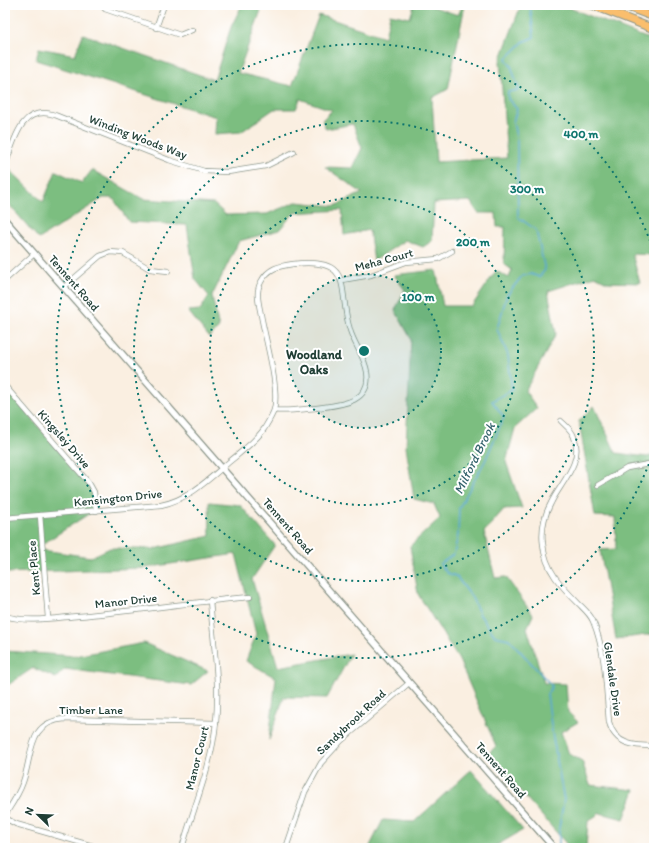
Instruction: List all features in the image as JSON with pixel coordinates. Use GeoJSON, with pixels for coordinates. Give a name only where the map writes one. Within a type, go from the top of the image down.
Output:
{"type":"FeatureCollection","features":[{"type":"Feature","properties":{"kind":"highway"},"geometry":{"type":"LineString","coordinates":[[592,5],[654,29]]}},
{"type":"Feature","properties":{"kind":"highway"},"geometry":{"type":"LineString","coordinates":[[622,5],[654,17]]}},
{"type":"Feature","properties":{"kind":"street"},"geometry":{"type":"LineString","coordinates":[[102,5],[105,8],[156,28],[180,35],[192,30]]}},
{"type":"Feature","properties":{"kind":"street"},"geometry":{"type":"LineString","coordinates":[[156,28],[164,5]]}},
{"type":"Feature","properties":{"kind":"street","name":"Winding Woods Way"},"geometry":{"type":"LineString","coordinates":[[5,166],[20,126],[29,118],[44,114],[55,115],[168,160],[204,171],[228,172],[266,166],[294,152]]}},
{"type":"Feature","properties":{"kind":"street","name":"Tennent Road"},"geometry":{"type":"LineString","coordinates":[[5,220],[554,848]]}},
{"type":"Feature","properties":{"kind":"street","name":"Meha Court"},"geometry":{"type":"LineString","coordinates":[[342,280],[371,275],[406,262],[438,259],[452,251]]}},
{"type":"Feature","properties":{"kind":"street"},"geometry":{"type":"LineString","coordinates":[[64,287],[100,256],[110,252],[123,253],[150,269],[168,271]]}},
{"type":"Feature","properties":{"kind":"street"},"geometry":{"type":"LineString","coordinates":[[5,280],[34,254]]}},
{"type":"Feature","properties":{"kind":"street"},"geometry":{"type":"LineString","coordinates":[[310,262],[327,265],[342,280],[349,329],[368,372],[365,388],[355,400],[343,404],[285,412],[274,410],[274,386],[258,300],[260,282],[267,273],[274,268],[310,262]]}},
{"type":"Feature","properties":{"kind":"street","name":"Kingsley Drive"},"geometry":{"type":"LineString","coordinates":[[5,386],[89,483],[94,492],[96,510]]}},
{"type":"Feature","properties":{"kind":"street","name":"Kensington Drive"},"geometry":{"type":"LineString","coordinates":[[5,518],[40,516],[172,502],[197,490],[259,435],[274,410]]}},
{"type":"Feature","properties":{"kind":"street","name":"Glendale Drive"},"geometry":{"type":"LineString","coordinates":[[561,421],[572,432],[576,451],[572,467],[552,501],[544,519],[543,545],[546,562],[558,581],[593,620],[602,654],[609,722],[613,732],[626,743],[638,746],[654,746]]}},
{"type":"Feature","properties":{"kind":"street"},"geometry":{"type":"LineString","coordinates":[[598,485],[627,468],[654,463]]}},
{"type":"Feature","properties":{"kind":"street","name":"Kent Place"},"geometry":{"type":"LineString","coordinates":[[40,516],[48,618]]}},
{"type":"Feature","properties":{"kind":"street","name":"Manor Drive"},"geometry":{"type":"LineString","coordinates":[[5,616],[28,620],[135,611],[210,600],[250,597]]}},
{"type":"Feature","properties":{"kind":"street","name":"Manor Court"},"geometry":{"type":"LineString","coordinates":[[182,848],[209,761],[216,723],[218,692],[210,600]]}},
{"type":"Feature","properties":{"kind":"street","name":"Sandybrook Road"},"geometry":{"type":"LineString","coordinates":[[286,848],[305,792],[321,763],[341,741],[409,683]]}},
{"type":"Feature","properties":{"kind":"street","name":"Timber Lane"},"geometry":{"type":"LineString","coordinates":[[5,816],[23,785],[35,735],[49,722],[65,719],[216,723]]}},
{"type":"Feature","properties":{"kind":"street"},"geometry":{"type":"LineString","coordinates":[[5,816],[16,824],[100,848]]}},
{"type":"Feature","properties":{"kind":"green space"},"geometry":{"type":"Polygon","coordinates":[[[242,5],[263,5],[238,73],[292,86],[319,15],[385,37],[390,14],[410,18],[414,5],[428,5],[458,15],[463,5],[465,5],[448,89],[432,98],[436,162],[507,158],[500,61],[521,5],[562,5],[654,41],[654,255],[632,254],[640,283],[607,282],[595,276],[548,291],[556,334],[525,391],[537,408],[515,428],[506,462],[522,508],[504,509],[484,532],[495,578],[506,577],[533,615],[527,628],[544,683],[566,684],[568,712],[578,722],[561,732],[569,754],[582,761],[590,785],[635,790],[624,819],[600,813],[588,821],[586,848],[570,848],[488,754],[496,746],[459,660],[418,594],[410,546],[440,518],[434,504],[414,499],[406,447],[411,339],[395,310],[405,290],[394,275],[436,270],[443,306],[472,306],[496,271],[509,278],[512,270],[504,264],[505,227],[497,227],[496,213],[478,213],[470,201],[434,203],[432,241],[423,247],[405,240],[374,261],[369,230],[344,235],[342,210],[294,213],[279,230],[239,241],[212,296],[219,328],[209,337],[188,311],[200,310],[209,296],[195,279],[187,225],[129,222],[113,198],[103,198],[39,239],[5,200],[5,165],[43,202],[56,171],[82,183],[92,170],[143,199],[214,204],[226,215],[267,214],[296,202],[335,206],[362,193],[325,167],[353,168],[362,148],[353,124],[326,129],[322,120],[332,110],[300,99],[296,109],[274,109],[241,132],[215,134],[216,117],[36,60],[39,48],[75,55],[83,34],[214,80],[231,27],[242,5]]]}},
{"type":"Feature","properties":{"kind":"green space"},"geometry":{"type":"Polygon","coordinates":[[[5,386],[94,493],[96,509],[35,549],[91,557],[110,548],[154,549],[210,536],[209,502],[240,505],[275,545],[252,579],[278,667],[351,654],[327,698],[284,697],[269,740],[276,678],[246,661],[256,634],[236,554],[144,568],[5,573],[5,386]]]}},
{"type":"Feature","properties":{"kind":"green space"},"geometry":{"type":"Polygon","coordinates":[[[594,406],[616,453],[647,457],[654,455],[654,634],[616,639],[600,550],[616,549],[615,517],[595,516],[579,421],[594,406]]]}},
{"type":"Feature","properties":{"kind":"green space"},"geometry":{"type":"Polygon","coordinates":[[[144,643],[208,671],[191,685],[65,669],[56,678],[33,668],[5,687],[5,651],[75,656],[144,643]]]}},
{"type":"Feature","properties":{"kind":"green space"},"geometry":{"type":"Polygon","coordinates":[[[471,770],[523,830],[492,848],[369,848],[383,820],[414,822],[471,770]]]}},
{"type":"Feature","properties":{"kind":"waterway","name":"Milford Brook"},"geometry":{"type":"LineString","coordinates":[[530,5],[534,37],[523,42],[506,59],[511,66],[519,90],[508,92],[508,99],[517,109],[513,122],[517,140],[518,217],[536,230],[545,270],[539,277],[531,274],[522,276],[507,295],[497,329],[508,355],[512,390],[492,401],[504,417],[485,461],[459,508],[458,535],[454,554],[440,564],[447,573],[456,576],[471,596],[480,615],[495,636],[509,639],[552,686],[547,694],[564,800],[559,828],[559,848]]}},
{"type":"Feature","properties":{"kind":"district","name":"Woodland Oaks"},"geometry":{"type":"Point","coordinates":[314,362]}}]}
